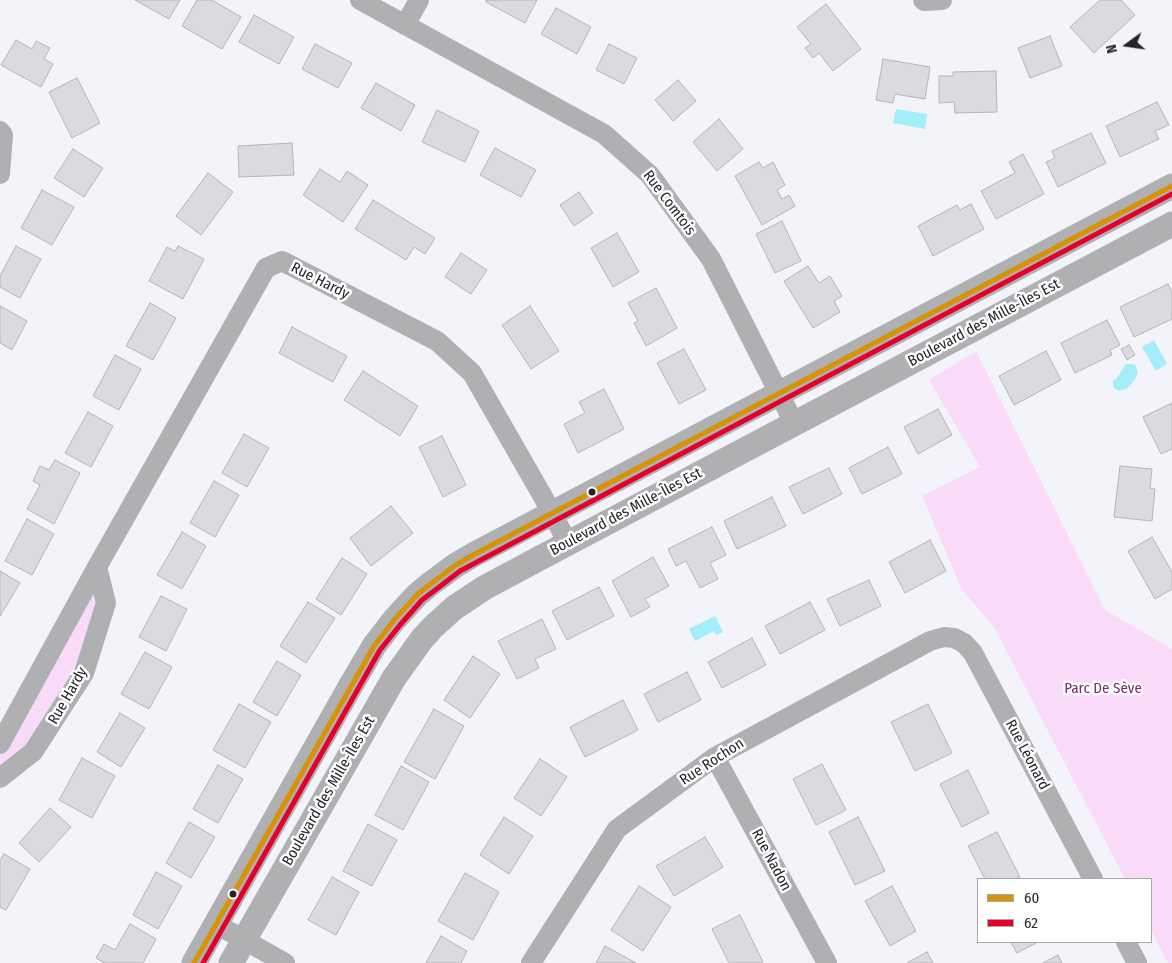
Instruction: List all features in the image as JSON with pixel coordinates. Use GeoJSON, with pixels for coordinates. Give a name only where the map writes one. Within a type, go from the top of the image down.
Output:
{"type":"FeatureCollection","features":[{"type":"Feature","properties":{"kind":"street","name":"Rue Comtois"},"geometry":{"type":"LineString","coordinates":[[360,0],[604,134],[650,174],[711,259],[794,423]]}},
{"type":"Feature","properties":{"kind":"street"},"geometry":{"type":"LineString","coordinates":[[405,25],[419,0]]}},
{"type":"Feature","properties":{"kind":"street"},"geometry":{"type":"LineString","coordinates":[[923,0],[942,0]]}},
{"type":"Feature","properties":{"kind":"street"},"geometry":{"type":"LineString","coordinates":[[0,131],[3,135],[0,174]]}},
{"type":"Feature","properties":{"kind":"street"},"geometry":{"type":"LineString","coordinates":[[194,963],[374,646],[417,595],[456,565],[473,555],[1172,186]]}},
{"type":"Feature","properties":{"kind":"street","name":"Boulevard des Mille-Îles Est"},"geometry":{"type":"LineString","coordinates":[[231,963],[394,678],[411,652],[445,615],[484,588],[1172,224]]}},
{"type":"Feature","properties":{"kind":"street","name":"Rue Hardy"},"geometry":{"type":"LineString","coordinates":[[0,744],[97,567],[266,268],[282,261],[436,341],[472,373],[568,543]]}},
{"type":"Feature","properties":{"kind":"street","name":"Rue Hardy"},"geometry":{"type":"LineString","coordinates":[[0,778],[33,752],[84,672],[106,603],[97,567]]}},
{"type":"Feature","properties":{"kind":"street","name":"Rue Rochon"},"geometry":{"type":"LineString","coordinates":[[531,963],[617,829],[715,757],[930,641],[944,637],[954,638]]}},
{"type":"Feature","properties":{"kind":"street","name":"Rue Léonard"},"geometry":{"type":"LineString","coordinates":[[954,638],[964,642],[973,653],[1092,878]]}},
{"type":"Feature","properties":{"kind":"street","name":"Rue Nadon"},"geometry":{"type":"LineString","coordinates":[[715,757],[827,963]]}},
{"type":"Feature","properties":{"kind":"street"},"geometry":{"type":"LineString","coordinates":[[216,924],[285,963]]}},
{"type":"Feature","properties":{"kind":"street"},"geometry":{"type":"LineString","coordinates":[[1127,943],[1137,963]]}},
{"type":"Feature","properties":{"kind":"green space","name":"Parc De Sève"},"geometry":{"type":"Polygon","coordinates":[[[976,351],[1105,610],[1172,649],[1172,963],[1168,963],[1152,932],[1152,878],[1124,878],[994,627],[962,590],[922,496],[980,467],[929,380],[976,351]]]}},
{"type":"Feature","properties":{"kind":"green space"},"geometry":{"type":"Polygon","coordinates":[[[95,586],[98,603],[80,669],[32,746],[0,772],[0,756],[95,586]]]}},
{"type":"Feature","properties":{"kind":"water"},"geometry":{"type":"Polygon","coordinates":[[[896,109],[927,114],[925,129],[893,123],[896,109]]]}},
{"type":"Feature","properties":{"kind":"water"},"geometry":{"type":"Polygon","coordinates":[[[1154,340],[1167,364],[1156,371],[1142,347],[1154,340]]]}},
{"type":"Feature","properties":{"kind":"water"},"geometry":{"type":"Polygon","coordinates":[[[1126,364],[1135,365],[1138,373],[1127,388],[1119,391],[1114,388],[1113,381],[1126,364]]]}},
{"type":"Feature","properties":{"kind":"water"},"geometry":{"type":"Polygon","coordinates":[[[715,616],[723,632],[716,635],[714,631],[695,641],[689,629],[715,616]]]}},
{"type":"Feature","properties":{"kind":"building"},"geometry":{"type":"Polygon","coordinates":[[[135,0],[180,0],[169,19],[135,0]]]}},
{"type":"Feature","properties":{"kind":"building"},"geometry":{"type":"Polygon","coordinates":[[[197,0],[212,0],[241,17],[222,49],[182,26],[197,0]]]}},
{"type":"Feature","properties":{"kind":"building"},"geometry":{"type":"Polygon","coordinates":[[[486,0],[537,0],[525,23],[486,2],[486,0]]]}},
{"type":"Feature","properties":{"kind":"building"},"geometry":{"type":"Polygon","coordinates":[[[1100,0],[1121,0],[1135,15],[1094,53],[1070,27],[1100,0]]]}},
{"type":"Feature","properties":{"kind":"building"},"geometry":{"type":"Polygon","coordinates":[[[826,4],[861,49],[833,71],[819,53],[813,58],[805,48],[811,44],[797,27],[826,4]]]}},
{"type":"Feature","properties":{"kind":"building"},"geometry":{"type":"Polygon","coordinates":[[[556,8],[591,27],[577,54],[541,34],[556,8]]]}},
{"type":"Feature","properties":{"kind":"building"},"geometry":{"type":"Polygon","coordinates":[[[254,15],[294,37],[279,64],[239,42],[254,15]]]}},
{"type":"Feature","properties":{"kind":"building"},"geometry":{"type":"Polygon","coordinates":[[[1050,36],[1062,66],[1030,78],[1018,48],[1050,36]]]}},
{"type":"Feature","properties":{"kind":"building"},"geometry":{"type":"Polygon","coordinates":[[[16,40],[32,49],[36,41],[50,48],[44,59],[53,64],[41,87],[1,65],[16,40]]]}},
{"type":"Feature","properties":{"kind":"building"},"geometry":{"type":"Polygon","coordinates":[[[315,44],[352,63],[338,88],[302,69],[315,44]]]}},
{"type":"Feature","properties":{"kind":"building"},"geometry":{"type":"Polygon","coordinates":[[[609,44],[637,58],[624,84],[596,70],[609,44]]]}},
{"type":"Feature","properties":{"kind":"building"},"geometry":{"type":"Polygon","coordinates":[[[883,59],[930,67],[925,99],[895,94],[893,103],[876,100],[883,59]]]}},
{"type":"Feature","properties":{"kind":"building"},"geometry":{"type":"Polygon","coordinates":[[[996,71],[997,112],[955,113],[954,102],[939,103],[939,76],[953,76],[953,72],[996,71]]]}},
{"type":"Feature","properties":{"kind":"building"},"geometry":{"type":"Polygon","coordinates":[[[77,78],[100,123],[72,138],[49,92],[77,78]]]}},
{"type":"Feature","properties":{"kind":"building"},"geometry":{"type":"Polygon","coordinates":[[[678,80],[696,101],[673,121],[655,100],[678,80]]]}},
{"type":"Feature","properties":{"kind":"building"},"geometry":{"type":"Polygon","coordinates":[[[376,83],[415,105],[401,131],[361,108],[376,83]]]}},
{"type":"Feature","properties":{"kind":"building"},"geometry":{"type":"Polygon","coordinates":[[[1157,102],[1169,125],[1155,131],[1159,139],[1120,157],[1106,126],[1157,102]]]}},
{"type":"Feature","properties":{"kind":"building"},"geometry":{"type":"Polygon","coordinates":[[[437,110],[479,131],[465,162],[422,142],[437,110]]]}},
{"type":"Feature","properties":{"kind":"building"},"geometry":{"type":"Polygon","coordinates":[[[719,119],[743,149],[717,171],[693,142],[719,119]]]}},
{"type":"Feature","properties":{"kind":"building"},"geometry":{"type":"Polygon","coordinates":[[[1091,133],[1106,163],[1058,187],[1046,162],[1055,158],[1052,151],[1091,133]]]}},
{"type":"Feature","properties":{"kind":"building"},"geometry":{"type":"Polygon","coordinates":[[[292,143],[294,175],[239,177],[238,146],[292,143]]]}},
{"type":"Feature","properties":{"kind":"building"},"geometry":{"type":"Polygon","coordinates":[[[495,148],[536,170],[521,197],[480,175],[495,148]]]}},
{"type":"Feature","properties":{"kind":"building"},"geometry":{"type":"Polygon","coordinates":[[[73,149],[103,168],[84,197],[54,178],[73,149]]]}},
{"type":"Feature","properties":{"kind":"building"},"geometry":{"type":"Polygon","coordinates":[[[1023,154],[1044,194],[996,219],[981,191],[1015,173],[1009,162],[1023,154]]]}},
{"type":"Feature","properties":{"kind":"building"},"geometry":{"type":"Polygon","coordinates":[[[759,162],[763,168],[773,162],[785,185],[777,190],[782,199],[789,195],[795,206],[762,225],[735,176],[759,162]]]}},
{"type":"Feature","properties":{"kind":"building"},"geometry":{"type":"Polygon","coordinates":[[[320,169],[340,182],[347,171],[368,185],[343,222],[303,195],[320,169]]]}},
{"type":"Feature","properties":{"kind":"building"},"geometry":{"type":"Polygon","coordinates":[[[208,173],[233,192],[201,235],[176,216],[208,173]]]}},
{"type":"Feature","properties":{"kind":"building"},"geometry":{"type":"Polygon","coordinates":[[[42,190],[74,207],[52,245],[21,228],[42,190]]]}},
{"type":"Feature","properties":{"kind":"building"},"geometry":{"type":"Polygon","coordinates":[[[579,192],[593,213],[574,226],[560,205],[579,192]]]}},
{"type":"Feature","properties":{"kind":"building"},"geometry":{"type":"Polygon","coordinates":[[[373,200],[435,238],[425,254],[414,247],[406,260],[355,229],[373,200]]]}},
{"type":"Feature","properties":{"kind":"building"},"geometry":{"type":"Polygon","coordinates":[[[971,204],[984,229],[933,256],[918,226],[957,205],[960,210],[971,204]]]}},
{"type":"Feature","properties":{"kind":"building"},"geometry":{"type":"Polygon","coordinates":[[[782,221],[801,261],[775,273],[756,234],[782,221]]]}},
{"type":"Feature","properties":{"kind":"building"},"geometry":{"type":"Polygon","coordinates":[[[617,233],[639,272],[613,287],[591,248],[617,233]]]}},
{"type":"Feature","properties":{"kind":"building"},"geometry":{"type":"Polygon","coordinates":[[[16,246],[41,259],[20,298],[0,287],[0,276],[16,246]]]}},
{"type":"Feature","properties":{"kind":"building"},"geometry":{"type":"Polygon","coordinates":[[[178,246],[204,259],[183,299],[149,281],[167,247],[175,251],[178,246]]]}},
{"type":"Feature","properties":{"kind":"building"},"geometry":{"type":"Polygon","coordinates":[[[461,253],[487,270],[471,294],[445,277],[461,253]]]}},
{"type":"Feature","properties":{"kind":"building"},"geometry":{"type":"Polygon","coordinates":[[[808,266],[819,283],[830,276],[842,296],[834,301],[840,312],[813,328],[784,281],[808,266]]]}},
{"type":"Feature","properties":{"kind":"building"},"geometry":{"type":"Polygon","coordinates":[[[1168,284],[1172,292],[1172,319],[1134,337],[1120,307],[1168,284]]]}},
{"type":"Feature","properties":{"kind":"building"},"geometry":{"type":"Polygon","coordinates":[[[656,288],[677,328],[646,346],[634,323],[638,321],[628,303],[656,288]]]}},
{"type":"Feature","properties":{"kind":"building"},"geometry":{"type":"Polygon","coordinates":[[[150,303],[176,318],[153,360],[126,346],[150,303]]]}},
{"type":"Feature","properties":{"kind":"building"},"geometry":{"type":"Polygon","coordinates":[[[0,306],[27,321],[12,350],[0,343],[0,306]]]}},
{"type":"Feature","properties":{"kind":"building"},"geometry":{"type":"Polygon","coordinates":[[[530,306],[559,351],[531,369],[502,325],[530,306]]]}},
{"type":"Feature","properties":{"kind":"building"},"geometry":{"type":"Polygon","coordinates":[[[1107,320],[1120,345],[1110,350],[1112,355],[1075,373],[1061,343],[1107,320]]]}},
{"type":"Feature","properties":{"kind":"building"},"geometry":{"type":"Polygon","coordinates":[[[292,327],[347,356],[333,382],[279,353],[292,327]]]}},
{"type":"Feature","properties":{"kind":"building"},"geometry":{"type":"Polygon","coordinates":[[[1129,345],[1135,355],[1127,360],[1121,349],[1129,345]]]}},
{"type":"Feature","properties":{"kind":"building"},"geometry":{"type":"Polygon","coordinates":[[[684,349],[706,390],[679,404],[657,363],[684,349]]]}},
{"type":"Feature","properties":{"kind":"building"},"geometry":{"type":"Polygon","coordinates":[[[1046,351],[1061,380],[1014,405],[999,376],[1046,351]]]}},
{"type":"Feature","properties":{"kind":"building"},"geometry":{"type":"Polygon","coordinates":[[[115,355],[141,369],[119,410],[93,396],[115,355]]]}},
{"type":"Feature","properties":{"kind":"building"},"geometry":{"type":"Polygon","coordinates":[[[363,371],[418,406],[400,436],[344,400],[363,371]]]}},
{"type":"Feature","properties":{"kind":"building"},"geometry":{"type":"Polygon","coordinates":[[[604,389],[624,429],[578,453],[564,424],[585,413],[579,402],[604,389]]]}},
{"type":"Feature","properties":{"kind":"building"},"geometry":{"type":"Polygon","coordinates":[[[1172,403],[1172,449],[1161,454],[1143,417],[1172,403]]]}},
{"type":"Feature","properties":{"kind":"building"},"geometry":{"type":"Polygon","coordinates":[[[938,409],[952,435],[918,454],[904,427],[938,409]]]}},
{"type":"Feature","properties":{"kind":"building"},"geometry":{"type":"Polygon","coordinates":[[[88,412],[113,426],[91,467],[65,453],[88,412]]]}},
{"type":"Feature","properties":{"kind":"building"},"geometry":{"type":"Polygon","coordinates":[[[244,434],[269,448],[247,487],[222,473],[244,434]]]}},
{"type":"Feature","properties":{"kind":"building"},"geometry":{"type":"Polygon","coordinates":[[[442,436],[466,485],[443,497],[419,447],[442,436]]]}},
{"type":"Feature","properties":{"kind":"building"},"geometry":{"type":"Polygon","coordinates":[[[888,447],[902,474],[862,494],[849,468],[888,447]]]}},
{"type":"Feature","properties":{"kind":"building"},"geometry":{"type":"Polygon","coordinates":[[[55,460],[80,473],[54,524],[27,509],[40,485],[33,481],[40,466],[49,470],[55,460]]]}},
{"type":"Feature","properties":{"kind":"building"},"geometry":{"type":"Polygon","coordinates":[[[1120,466],[1152,469],[1150,488],[1155,489],[1152,521],[1114,517],[1120,466]]]}},
{"type":"Feature","properties":{"kind":"building"},"geometry":{"type":"Polygon","coordinates":[[[829,468],[842,494],[803,514],[789,487],[829,468]]]}},
{"type":"Feature","properties":{"kind":"building"},"geometry":{"type":"Polygon","coordinates":[[[214,481],[239,495],[215,537],[190,523],[214,481]]]}},
{"type":"Feature","properties":{"kind":"building"},"geometry":{"type":"Polygon","coordinates":[[[772,497],[786,526],[737,549],[724,521],[772,497]]]}},
{"type":"Feature","properties":{"kind":"building"},"geometry":{"type":"Polygon","coordinates":[[[391,506],[413,533],[371,566],[350,538],[391,506]]]}},
{"type":"Feature","properties":{"kind":"building"},"geometry":{"type":"Polygon","coordinates":[[[27,519],[54,534],[32,575],[5,561],[27,519]]]}},
{"type":"Feature","properties":{"kind":"building"},"geometry":{"type":"Polygon","coordinates":[[[712,527],[726,555],[710,563],[718,579],[700,588],[686,561],[676,566],[668,549],[712,527]]]}},
{"type":"Feature","properties":{"kind":"building"},"geometry":{"type":"Polygon","coordinates":[[[182,532],[206,546],[182,589],[157,575],[182,532]]]}},
{"type":"Feature","properties":{"kind":"building"},"geometry":{"type":"Polygon","coordinates":[[[1152,537],[1172,572],[1172,589],[1155,599],[1128,551],[1152,537]]]}},
{"type":"Feature","properties":{"kind":"building"},"geometry":{"type":"Polygon","coordinates":[[[930,540],[946,571],[905,593],[889,562],[930,540]]]}},
{"type":"Feature","properties":{"kind":"building"},"geometry":{"type":"Polygon","coordinates":[[[653,557],[669,586],[645,599],[650,607],[631,617],[612,581],[653,557]]]}},
{"type":"Feature","properties":{"kind":"building"},"geometry":{"type":"Polygon","coordinates":[[[342,558],[367,574],[341,615],[316,599],[342,558]]]}},
{"type":"Feature","properties":{"kind":"building"},"geometry":{"type":"Polygon","coordinates":[[[0,571],[20,583],[0,616],[0,571]]]}},
{"type":"Feature","properties":{"kind":"building"},"geometry":{"type":"Polygon","coordinates":[[[869,580],[881,606],[840,626],[827,599],[869,580]]]}},
{"type":"Feature","properties":{"kind":"building"},"geometry":{"type":"Polygon","coordinates":[[[599,587],[614,616],[567,640],[552,611],[599,587]]]}},
{"type":"Feature","properties":{"kind":"building"},"geometry":{"type":"Polygon","coordinates":[[[161,596],[187,609],[166,651],[139,637],[161,596]]]}},
{"type":"Feature","properties":{"kind":"building"},"geometry":{"type":"Polygon","coordinates":[[[308,602],[335,618],[306,663],[280,646],[308,602]]]}},
{"type":"Feature","properties":{"kind":"building"},"geometry":{"type":"Polygon","coordinates":[[[810,602],[825,630],[780,654],[765,626],[810,602]]]}},
{"type":"Feature","properties":{"kind":"building"},"geometry":{"type":"Polygon","coordinates":[[[542,619],[556,649],[535,659],[539,668],[517,679],[498,641],[542,619]]]}},
{"type":"Feature","properties":{"kind":"building"},"geometry":{"type":"Polygon","coordinates":[[[752,638],[766,665],[722,688],[708,662],[752,638]]]}},
{"type":"Feature","properties":{"kind":"building"},"geometry":{"type":"Polygon","coordinates":[[[145,652],[172,667],[149,709],[121,694],[145,652]]]}},
{"type":"Feature","properties":{"kind":"building"},"geometry":{"type":"Polygon","coordinates":[[[473,656],[500,674],[470,718],[444,700],[473,656]]]}},
{"type":"Feature","properties":{"kind":"building"},"geometry":{"type":"Polygon","coordinates":[[[277,661],[301,675],[277,716],[253,702],[277,661]]]}},
{"type":"Feature","properties":{"kind":"building"},"geometry":{"type":"Polygon","coordinates":[[[687,672],[701,700],[658,722],[644,694],[687,672]]]}},
{"type":"Feature","properties":{"kind":"building"},"geometry":{"type":"Polygon","coordinates":[[[623,700],[638,730],[585,757],[570,727],[623,700]]]}},
{"type":"Feature","properties":{"kind":"building"},"geometry":{"type":"Polygon","coordinates":[[[239,704],[271,722],[245,768],[213,750],[239,704]]]}},
{"type":"Feature","properties":{"kind":"building"},"geometry":{"type":"Polygon","coordinates":[[[928,704],[952,753],[915,771],[891,722],[928,704]]]}},
{"type":"Feature","properties":{"kind":"building"},"geometry":{"type":"Polygon","coordinates":[[[434,709],[464,726],[435,779],[404,762],[434,709]]]}},
{"type":"Feature","properties":{"kind":"building"},"geometry":{"type":"Polygon","coordinates":[[[120,713],[145,728],[121,767],[97,752],[120,713]]]}},
{"type":"Feature","properties":{"kind":"building"},"geometry":{"type":"Polygon","coordinates":[[[82,758],[115,776],[92,818],[59,800],[82,758]]]}},
{"type":"Feature","properties":{"kind":"building"},"geometry":{"type":"Polygon","coordinates":[[[540,759],[567,777],[541,816],[514,798],[540,759]]]}},
{"type":"Feature","properties":{"kind":"building"},"geometry":{"type":"Polygon","coordinates":[[[822,764],[846,810],[816,825],[793,779],[822,764]]]}},
{"type":"Feature","properties":{"kind":"building"},"geometry":{"type":"Polygon","coordinates":[[[218,765],[243,779],[218,823],[193,809],[218,765]]]}},
{"type":"Feature","properties":{"kind":"building"},"geometry":{"type":"Polygon","coordinates":[[[401,766],[429,782],[403,830],[375,815],[401,766]]]}},
{"type":"Feature","properties":{"kind":"building"},"geometry":{"type":"Polygon","coordinates":[[[968,770],[989,813],[962,827],[940,784],[968,770]]]}},
{"type":"Feature","properties":{"kind":"building"},"geometry":{"type":"Polygon","coordinates":[[[50,808],[71,827],[39,862],[19,843],[50,808]]]}},
{"type":"Feature","properties":{"kind":"building"},"geometry":{"type":"Polygon","coordinates":[[[504,817],[533,836],[509,874],[480,855],[504,817]]]}},
{"type":"Feature","properties":{"kind":"building"},"geometry":{"type":"Polygon","coordinates":[[[858,817],[885,871],[855,885],[829,832],[858,817]]]}},
{"type":"Feature","properties":{"kind":"building"},"geometry":{"type":"Polygon","coordinates":[[[189,822],[215,837],[191,878],[166,863],[189,822]]]}},
{"type":"Feature","properties":{"kind":"building"},"geometry":{"type":"Polygon","coordinates":[[[368,824],[397,840],[372,886],[343,871],[368,824]]]}},
{"type":"Feature","properties":{"kind":"building"},"geometry":{"type":"Polygon","coordinates":[[[997,832],[1020,877],[984,878],[968,846],[997,832]]]}},
{"type":"Feature","properties":{"kind":"building"},"geometry":{"type":"Polygon","coordinates":[[[705,837],[723,867],[674,896],[656,866],[705,837]]]}},
{"type":"Feature","properties":{"kind":"building"},"geometry":{"type":"Polygon","coordinates":[[[4,854],[30,869],[6,910],[0,907],[0,860],[4,854]]]}},
{"type":"Feature","properties":{"kind":"building"},"geometry":{"type":"Polygon","coordinates":[[[156,872],[182,886],[158,929],[133,915],[156,872]]]}},
{"type":"Feature","properties":{"kind":"building"},"geometry":{"type":"Polygon","coordinates":[[[465,873],[499,892],[473,940],[438,921],[465,873]]]}},
{"type":"Feature","properties":{"kind":"building"},"geometry":{"type":"Polygon","coordinates":[[[332,877],[359,892],[336,935],[308,920],[332,877]]]}},
{"type":"Feature","properties":{"kind":"building"},"geometry":{"type":"Polygon","coordinates":[[[639,886],[671,907],[643,951],[611,930],[639,886]]]}},
{"type":"Feature","properties":{"kind":"building"},"geometry":{"type":"Polygon","coordinates":[[[892,886],[916,931],[890,946],[865,901],[892,886]]]}},
{"type":"Feature","properties":{"kind":"building"},"geometry":{"type":"Polygon","coordinates":[[[740,915],[763,962],[761,963],[729,963],[712,929],[740,915]]]}},
{"type":"Feature","properties":{"kind":"building"},"geometry":{"type":"Polygon","coordinates":[[[130,924],[156,939],[143,963],[105,963],[96,958],[104,944],[115,950],[130,924]]]}},
{"type":"Feature","properties":{"kind":"building"},"geometry":{"type":"Polygon","coordinates":[[[441,936],[467,951],[461,963],[426,963],[441,936]]]}},
{"type":"Feature","properties":{"kind":"building"},"geometry":{"type":"Polygon","coordinates":[[[1012,943],[1036,943],[1017,953],[1012,943]]]}},
{"type":"Feature","properties":{"kind":"building"},"geometry":{"type":"Polygon","coordinates":[[[605,946],[636,963],[596,963],[605,946]]]}},
{"type":"Feature","properties":{"kind":"building"},"geometry":{"type":"Polygon","coordinates":[[[927,952],[933,963],[907,963],[927,952]]]}},
{"type":"Feature","properties":{"kind":"building"},"geometry":{"type":"Polygon","coordinates":[[[1058,955],[1062,963],[1043,963],[1058,955]]]}},
{"type":"Feature","properties":{"kind":"transit line","name":"60"},"geometry":{"type":"LineString","coordinates":[[194,963],[374,646],[394,620],[429,585],[473,555],[1172,186]]}},
{"type":"Feature","properties":{"kind":"transit line","name":"62"},"geometry":{"type":"LineString","coordinates":[[203,963],[380,650],[422,600],[460,571],[1172,194]]}}]}
